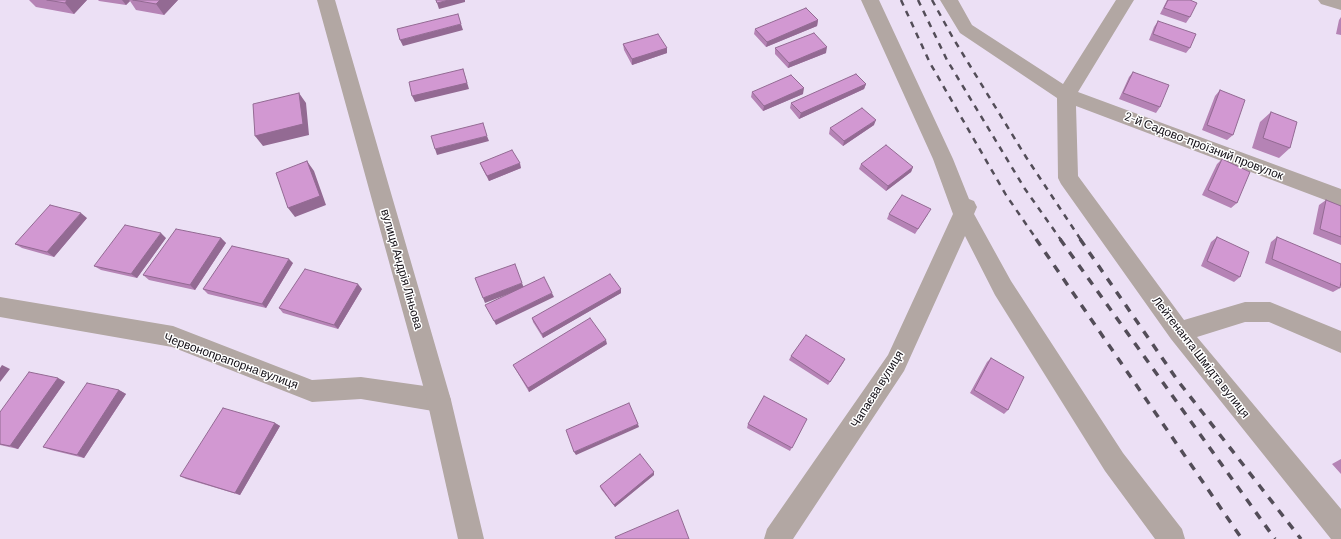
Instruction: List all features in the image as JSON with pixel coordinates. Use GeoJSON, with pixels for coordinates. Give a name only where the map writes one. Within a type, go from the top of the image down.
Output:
{"type":"FeatureCollection","features":[{"type":"Feature","properties":{"kind":"street","name":"вулиця Андрія Ліньова"},"geometry":{"type":"LineString","coordinates":[[326,0],[439,400],[471,539]]}},
{"type":"Feature","properties":{"kind":"street"},"geometry":{"type":"LineString","coordinates":[[870,0],[966,210],[1007,295],[1114,462],[1172,539]]}},
{"type":"Feature","properties":{"kind":"street","name":"2-й Садово-проїзний провулок"},"geometry":{"type":"LineString","coordinates":[[949,0],[966,29],[1066,94],[1341,198]]}},
{"type":"Feature","properties":{"kind":"street"},"geometry":{"type":"LineString","coordinates":[[1066,94],[1125,0]]}},
{"type":"Feature","properties":{"kind":"street"},"geometry":{"type":"LineString","coordinates":[[1327,0],[1341,4]]}},
{"type":"Feature","properties":{"kind":"street","name":"Лейтенанта Шмідта вулиця"},"geometry":{"type":"LineString","coordinates":[[1066,94],[1068,178],[1179,332],[1341,530]]}},
{"type":"Feature","properties":{"kind":"street","name":"Чапаєва вулиця"},"geometry":{"type":"LineString","coordinates":[[778,539],[896,364],[966,210]]}},
{"type":"Feature","properties":{"kind":"street","name":"Червонопрапорна вулиця"},"geometry":{"type":"LineString","coordinates":[[0,307],[173,337],[312,391],[361,388],[439,400]]}},
{"type":"Feature","properties":{"kind":"street"},"geometry":{"type":"LineString","coordinates":[[1179,332],[1245,312],[1270,312],[1341,342]]}},
{"type":"Feature","properties":{"kind":"building"},"geometry":{"type":"Polygon","coordinates":[[[47,0],[67,0],[65,3],[47,0]]]}},
{"type":"Feature","properties":{"kind":"building"},"geometry":{"type":"Polygon","coordinates":[[[133,0],[160,0],[156,4],[133,0]]]}},
{"type":"Feature","properties":{"kind":"building"},"geometry":{"type":"Polygon","coordinates":[[[436,0],[449,0],[437,3],[436,0]]]}},
{"type":"Feature","properties":{"kind":"building"},"geometry":{"type":"Polygon","coordinates":[[[1168,0],[1190,0],[1197,3],[1190,17],[1164,8],[1168,0]]]}},
{"type":"Feature","properties":{"kind":"building"},"geometry":{"type":"Polygon","coordinates":[[[806,8],[818,20],[767,42],[755,29],[806,8]]]}},
{"type":"Feature","properties":{"kind":"building"},"geometry":{"type":"Polygon","coordinates":[[[458,14],[461,24],[400,40],[397,29],[458,14]]]}},
{"type":"Feature","properties":{"kind":"building"},"geometry":{"type":"Polygon","coordinates":[[[1158,21],[1196,34],[1190,48],[1153,34],[1158,21]]]}},
{"type":"Feature","properties":{"kind":"building"},"geometry":{"type":"Polygon","coordinates":[[[814,33],[827,47],[789,63],[775,48],[814,33]]]}},
{"type":"Feature","properties":{"kind":"building"},"geometry":{"type":"Polygon","coordinates":[[[658,34],[667,48],[632,59],[623,44],[658,34]]]}},
{"type":"Feature","properties":{"kind":"building"},"geometry":{"type":"Polygon","coordinates":[[[463,69],[467,83],[412,96],[409,82],[463,69]]]}},
{"type":"Feature","properties":{"kind":"building"},"geometry":{"type":"Polygon","coordinates":[[[1133,72],[1169,85],[1160,107],[1123,93],[1133,72]]]}},
{"type":"Feature","properties":{"kind":"building"},"geometry":{"type":"Polygon","coordinates":[[[856,74],[866,84],[801,113],[791,103],[856,74]]]}},
{"type":"Feature","properties":{"kind":"building"},"geometry":{"type":"Polygon","coordinates":[[[791,75],[804,88],[764,106],[752,92],[791,75]]]}},
{"type":"Feature","properties":{"kind":"building"},"geometry":{"type":"Polygon","coordinates":[[[1220,90],[1245,100],[1233,135],[1207,125],[1220,90]]]}},
{"type":"Feature","properties":{"kind":"building"},"geometry":{"type":"Polygon","coordinates":[[[299,93],[303,124],[255,136],[253,104],[299,93]]]}},
{"type":"Feature","properties":{"kind":"building"},"geometry":{"type":"Polygon","coordinates":[[[862,108],[876,120],[844,141],[830,128],[862,108]]]}},
{"type":"Feature","properties":{"kind":"building"},"geometry":{"type":"Polygon","coordinates":[[[1271,112],[1297,122],[1290,148],[1263,138],[1271,112]]]}},
{"type":"Feature","properties":{"kind":"building"},"geometry":{"type":"Polygon","coordinates":[[[483,123],[487,136],[435,149],[431,136],[483,123]]]}},
{"type":"Feature","properties":{"kind":"building"},"geometry":{"type":"Polygon","coordinates":[[[886,145],[913,167],[888,186],[861,164],[886,145]]]}},
{"type":"Feature","properties":{"kind":"building"},"geometry":{"type":"Polygon","coordinates":[[[512,150],[520,163],[487,176],[480,163],[512,150]]]}},
{"type":"Feature","properties":{"kind":"building"},"geometry":{"type":"Polygon","coordinates":[[[1222,159],[1250,172],[1237,203],[1208,190],[1222,159]]]}},
{"type":"Feature","properties":{"kind":"building"},"geometry":{"type":"Polygon","coordinates":[[[307,161],[320,196],[288,208],[276,173],[307,161]]]}},
{"type":"Feature","properties":{"kind":"building"},"geometry":{"type":"Polygon","coordinates":[[[902,195],[931,209],[918,229],[889,214],[902,195]]]}},
{"type":"Feature","properties":{"kind":"building"},"geometry":{"type":"Polygon","coordinates":[[[1326,200],[1341,206],[1341,237],[1320,229],[1326,200]]]}},
{"type":"Feature","properties":{"kind":"building"},"geometry":{"type":"Polygon","coordinates":[[[50,205],[81,213],[47,252],[15,244],[50,205]]]}},
{"type":"Feature","properties":{"kind":"building"},"geometry":{"type":"Polygon","coordinates":[[[125,225],[161,233],[131,274],[94,266],[125,225]]]}},
{"type":"Feature","properties":{"kind":"building"},"geometry":{"type":"Polygon","coordinates":[[[176,229],[221,238],[190,285],[143,275],[176,229]]]}},
{"type":"Feature","properties":{"kind":"building"},"geometry":{"type":"Polygon","coordinates":[[[1217,237],[1249,252],[1240,277],[1207,261],[1217,237]]]}},
{"type":"Feature","properties":{"kind":"building"},"geometry":{"type":"Polygon","coordinates":[[[1277,237],[1341,264],[1340,288],[1272,259],[1277,237]]]}},
{"type":"Feature","properties":{"kind":"building"},"geometry":{"type":"Polygon","coordinates":[[[232,246],[289,259],[262,304],[203,289],[232,246]]]}},
{"type":"Feature","properties":{"kind":"building"},"geometry":{"type":"Polygon","coordinates":[[[515,264],[522,283],[483,298],[475,278],[515,264]]]}},
{"type":"Feature","properties":{"kind":"building"},"geometry":{"type":"Polygon","coordinates":[[[305,269],[358,284],[334,325],[279,308],[305,269]]]}},
{"type":"Feature","properties":{"kind":"building"},"geometry":{"type":"Polygon","coordinates":[[[610,274],[621,289],[542,334],[532,318],[610,274]]]}},
{"type":"Feature","properties":{"kind":"building"},"geometry":{"type":"Polygon","coordinates":[[[544,277],[552,293],[494,321],[485,305],[544,277]]]}},
{"type":"Feature","properties":{"kind":"building"},"geometry":{"type":"Polygon","coordinates":[[[590,318],[606,340],[528,388],[513,365],[590,318]]]}},
{"type":"Feature","properties":{"kind":"building"},"geometry":{"type":"Polygon","coordinates":[[[806,335],[845,359],[830,382],[791,356],[806,335]]]}},
{"type":"Feature","properties":{"kind":"building"},"geometry":{"type":"Polygon","coordinates":[[[991,358],[1024,377],[1008,410],[974,390],[991,358]]]}},
{"type":"Feature","properties":{"kind":"building"},"geometry":{"type":"Polygon","coordinates":[[[29,372],[58,378],[10,446],[0,444],[0,412],[29,372]]]}},
{"type":"Feature","properties":{"kind":"building"},"geometry":{"type":"Polygon","coordinates":[[[87,383],[119,390],[77,455],[43,447],[87,383]]]}},
{"type":"Feature","properties":{"kind":"building"},"geometry":{"type":"Polygon","coordinates":[[[764,396],[807,419],[792,448],[748,424],[764,396]]]}},
{"type":"Feature","properties":{"kind":"building"},"geometry":{"type":"Polygon","coordinates":[[[629,403],[638,424],[574,452],[566,430],[629,403]]]}},
{"type":"Feature","properties":{"kind":"building"},"geometry":{"type":"Polygon","coordinates":[[[223,408],[275,423],[235,493],[180,476],[223,408]]]}},
{"type":"Feature","properties":{"kind":"building"},"geometry":{"type":"Polygon","coordinates":[[[640,454],[654,472],[614,505],[600,486],[640,454]]]}},
{"type":"Feature","properties":{"kind":"building"},"geometry":{"type":"Polygon","coordinates":[[[678,510],[689,539],[616,539],[615,537],[678,510]]]}},
{"type":"Feature","properties":{"kind":"railway"},"geometry":{"type":"LineString","coordinates":[[901,0],[930,63],[1006,195],[1037,240]]}},
{"type":"Feature","properties":{"kind":"railway"},"geometry":{"type":"LineString","coordinates":[[918,0],[947,60],[1025,189],[1061,240]]}},
{"type":"Feature","properties":{"kind":"railway"},"geometry":{"type":"LineString","coordinates":[[932,0],[953,38],[1026,157],[1081,240]]}},
{"type":"Feature","properties":{"kind":"railway"},"geometry":{"type":"LineString","coordinates":[[1036,239],[1242,539]]}},
{"type":"Feature","properties":{"kind":"railway"},"geometry":{"type":"LineString","coordinates":[[1060,239],[1275,539]]}},
{"type":"Feature","properties":{"kind":"railway"},"geometry":{"type":"LineString","coordinates":[[1080,239],[1178,381],[1301,539]]}}]}
